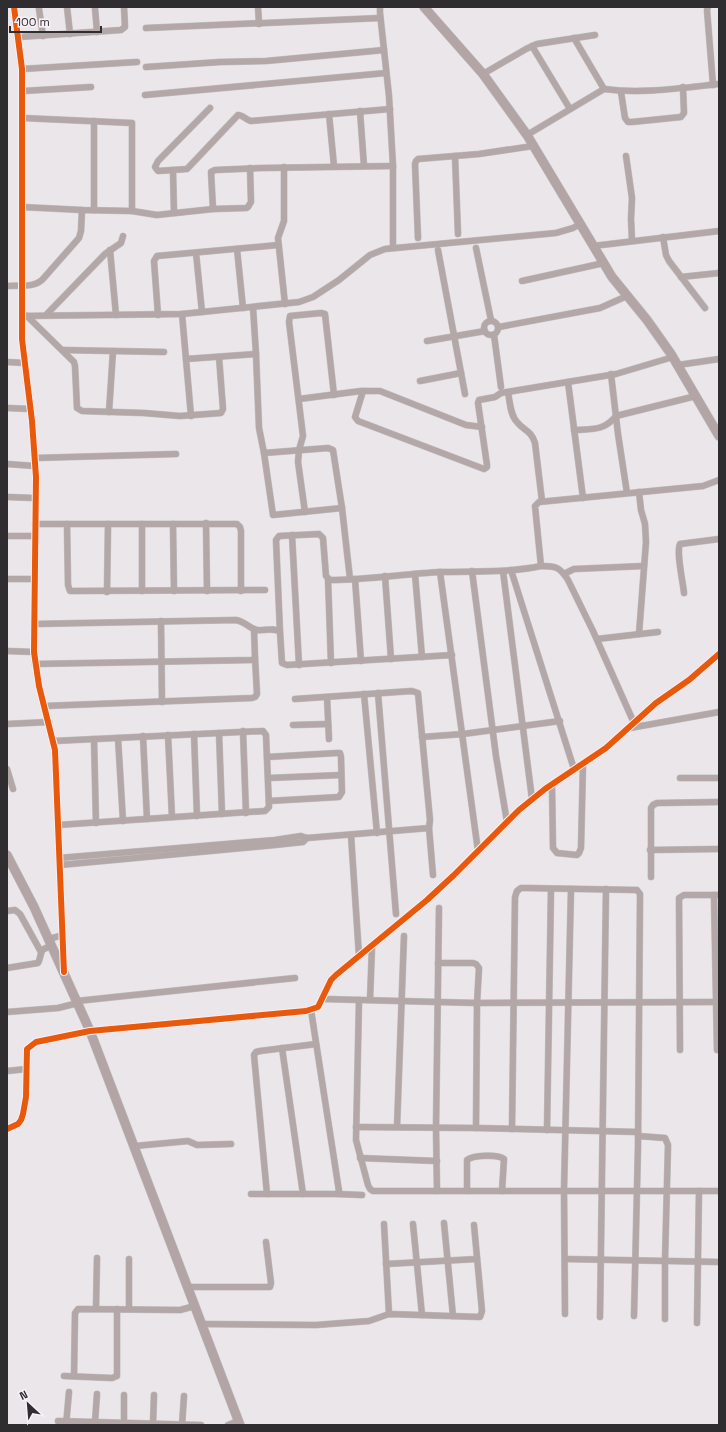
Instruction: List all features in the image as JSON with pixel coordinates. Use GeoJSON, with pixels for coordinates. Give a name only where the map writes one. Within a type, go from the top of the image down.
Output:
{"type":"FeatureCollection","features":[{"type":"Feature","properties":{"kind":"street"},"geometry":{"type":"LineString","coordinates":[[14,7],[22,69],[22,285],[25,316],[23,344],[35,458],[34,652],[35,664],[44,706],[54,741],[56,760],[64,972],[74,1004],[88,1032],[134,1146],[188,1287],[190,1308],[202,1324],[234,1424]]}},
{"type":"Feature","properties":{"kind":"street"},"geometry":{"type":"LineString","coordinates":[[67,7],[70,34]]}},
{"type":"Feature","properties":{"kind":"street"},"geometry":{"type":"LineString","coordinates":[[19,37],[123,29],[125,24],[124,7]]}},
{"type":"Feature","properties":{"kind":"street"},"geometry":{"type":"LineString","coordinates":[[258,7],[259,24]]}},
{"type":"Feature","properties":{"kind":"street"},"geometry":{"type":"LineString","coordinates":[[380,7],[390,109],[393,166],[393,248]]}},
{"type":"Feature","properties":{"kind":"street"},"geometry":{"type":"LineString","coordinates":[[424,7],[483,74],[527,136],[612,277],[647,320],[676,361],[719,435]]}},
{"type":"Feature","properties":{"kind":"street"},"geometry":{"type":"LineString","coordinates":[[527,136],[604,89],[621,92],[716,85],[707,10],[708,7]]}},
{"type":"Feature","properties":{"kind":"street"},"geometry":{"type":"LineString","coordinates":[[96,8],[97,32]]}},
{"type":"Feature","properties":{"kind":"street"},"geometry":{"type":"LineString","coordinates":[[39,9],[43,36]]}},
{"type":"Feature","properties":{"kind":"street"},"geometry":{"type":"LineString","coordinates":[[146,28],[380,18]]}},
{"type":"Feature","properties":{"kind":"street"},"geometry":{"type":"LineString","coordinates":[[483,74],[532,46],[595,34]]}},
{"type":"Feature","properties":{"kind":"street"},"geometry":{"type":"LineString","coordinates":[[574,38],[604,89]]}},
{"type":"Feature","properties":{"kind":"street"},"geometry":{"type":"LineString","coordinates":[[532,46],[570,109]]}},
{"type":"Feature","properties":{"kind":"street"},"geometry":{"type":"LineString","coordinates":[[146,67],[220,62],[266,61],[384,50]]}},
{"type":"Feature","properties":{"kind":"street"},"geometry":{"type":"LineString","coordinates":[[22,69],[137,62]]}},
{"type":"Feature","properties":{"kind":"street"},"geometry":{"type":"LineString","coordinates":[[145,95],[386,73]]}},
{"type":"Feature","properties":{"kind":"street"},"geometry":{"type":"LineString","coordinates":[[22,91],[91,87]]}},
{"type":"Feature","properties":{"kind":"street"},"geometry":{"type":"LineString","coordinates":[[621,92],[625,118],[628,122],[632,122],[681,118],[684,113],[683,87]]}},
{"type":"Feature","properties":{"kind":"street"},"geometry":{"type":"LineString","coordinates":[[210,108],[158,161],[155,167],[158,171],[187,169],[238,115],[251,121],[390,109]]}},
{"type":"Feature","properties":{"kind":"street"},"geometry":{"type":"LineString","coordinates":[[360,111],[364,166]]}},
{"type":"Feature","properties":{"kind":"street"},"geometry":{"type":"LineString","coordinates":[[329,114],[334,166]]}},
{"type":"Feature","properties":{"kind":"street"},"geometry":{"type":"LineString","coordinates":[[23,118],[94,122],[130,122],[133,124],[132,211]]}},
{"type":"Feature","properties":{"kind":"street"},"geometry":{"type":"LineString","coordinates":[[94,122],[94,210]]}},
{"type":"Feature","properties":{"kind":"street"},"geometry":{"type":"LineString","coordinates":[[418,238],[416,161],[421,158],[479,154],[533,146]]}},
{"type":"Feature","properties":{"kind":"street"},"geometry":{"type":"LineString","coordinates":[[455,156],[458,234]]}},
{"type":"Feature","properties":{"kind":"street"},"geometry":{"type":"LineString","coordinates":[[626,156],[632,198],[632,241]]}},
{"type":"Feature","properties":{"kind":"street"},"geometry":{"type":"LineString","coordinates":[[213,209],[212,171],[284,167],[393,166]]}},
{"type":"Feature","properties":{"kind":"street"},"geometry":{"type":"LineString","coordinates":[[284,167],[284,221],[279,234],[278,245],[285,304]]}},
{"type":"Feature","properties":{"kind":"street"},"geometry":{"type":"LineString","coordinates":[[22,207],[132,211],[157,215],[213,209],[246,208],[250,205],[250,168]]}},
{"type":"Feature","properties":{"kind":"street"},"geometry":{"type":"LineString","coordinates":[[173,170],[174,213]]}},
{"type":"Feature","properties":{"kind":"street"},"geometry":{"type":"LineString","coordinates":[[7,286],[32,286],[38,284],[77,241],[81,231],[82,210]]}},
{"type":"Feature","properties":{"kind":"street"},"geometry":{"type":"LineString","coordinates":[[25,316],[182,314],[285,304],[313,297],[339,280],[377,251],[393,248],[556,233],[573,228],[580,224]]}},
{"type":"Feature","properties":{"kind":"street"},"geometry":{"type":"LineString","coordinates":[[593,246],[719,231]]}},
{"type":"Feature","properties":{"kind":"street"},"geometry":{"type":"LineString","coordinates":[[46,316],[105,254],[120,243],[123,236]]}},
{"type":"Feature","properties":{"kind":"street"},"geometry":{"type":"LineString","coordinates":[[663,237],[666,255],[669,261],[705,308]]}},
{"type":"Feature","properties":{"kind":"street"},"geometry":{"type":"LineString","coordinates":[[158,315],[154,266],[155,258],[160,255],[278,245]]}},
{"type":"Feature","properties":{"kind":"street"},"geometry":{"type":"LineString","coordinates":[[476,248],[491,320]]}},
{"type":"Feature","properties":{"kind":"street"},"geometry":{"type":"LineString","coordinates":[[237,249],[244,308]]}},
{"type":"Feature","properties":{"kind":"street"},"geometry":{"type":"LineString","coordinates":[[110,250],[116,315]]}},
{"type":"Feature","properties":{"kind":"street"},"geometry":{"type":"LineString","coordinates":[[438,250],[465,394]]}},
{"type":"Feature","properties":{"kind":"street"},"geometry":{"type":"LineString","coordinates":[[196,253],[202,312]]}},
{"type":"Feature","properties":{"kind":"street"},"geometry":{"type":"LineString","coordinates":[[522,281],[604,263]]}},
{"type":"Feature","properties":{"kind":"street"},"geometry":{"type":"LineString","coordinates":[[681,277],[719,272]]}},
{"type":"Feature","properties":{"kind":"street"},"geometry":{"type":"LineString","coordinates":[[499,327],[600,308],[628,296]]}},
{"type":"Feature","properties":{"kind":"street"},"geometry":{"type":"LineString","coordinates":[[305,300],[306,314]]}},
{"type":"Feature","properties":{"kind":"street"},"geometry":{"type":"LineString","coordinates":[[297,302],[298,315]]}},
{"type":"Feature","properties":{"kind":"street"},"geometry":{"type":"LineString","coordinates":[[253,307],[258,422],[273,515],[342,508]]}},
{"type":"Feature","properties":{"kind":"street"},"geometry":{"type":"LineString","coordinates":[[305,512],[298,462],[299,450],[303,436],[289,322],[290,316],[323,313],[326,316],[334,395]]}},
{"type":"Feature","properties":{"kind":"street"},"geometry":{"type":"LineString","coordinates":[[182,314],[191,416]]}},
{"type":"Feature","properties":{"kind":"street"},"geometry":{"type":"LineString","coordinates":[[25,316],[72,359],[75,366],[77,408],[82,411],[144,412],[171,416],[219,414],[223,412],[219,357]]}},
{"type":"Feature","properties":{"kind":"street"},"geometry":{"type":"LineString","coordinates":[[491,320],[497,323],[499,327]]}},
{"type":"Feature","properties":{"kind":"street"},"geometry":{"type":"LineString","coordinates":[[491,320],[485,324],[485,331],[489,335],[494,335]]}},
{"type":"Feature","properties":{"kind":"street"},"geometry":{"type":"LineString","coordinates":[[499,327],[494,335],[501,387]]}},
{"type":"Feature","properties":{"kind":"street"},"geometry":{"type":"LineString","coordinates":[[427,341],[485,331]]}},
{"type":"Feature","properties":{"kind":"street"},"geometry":{"type":"LineString","coordinates":[[63,350],[164,352]]}},
{"type":"Feature","properties":{"kind":"street"},"geometry":{"type":"LineString","coordinates":[[110,412],[113,351]]}},
{"type":"Feature","properties":{"kind":"street"},"geometry":{"type":"LineString","coordinates":[[186,359],[256,354]]}},
{"type":"Feature","properties":{"kind":"street"},"geometry":{"type":"LineString","coordinates":[[363,391],[354,417],[358,421],[484,469],[487,465],[478,401],[495,397],[501,393],[612,374],[676,361],[719,359]]}},
{"type":"Feature","properties":{"kind":"street"},"geometry":{"type":"LineString","coordinates":[[7,362],[25,363]]}},
{"type":"Feature","properties":{"kind":"street"},"geometry":{"type":"LineString","coordinates":[[420,381],[461,373]]}},
{"type":"Feature","properties":{"kind":"street"},"geometry":{"type":"LineString","coordinates":[[612,374],[616,416],[627,493]]}},
{"type":"Feature","properties":{"kind":"street"},"geometry":{"type":"LineString","coordinates":[[568,382],[583,498]]}},
{"type":"Feature","properties":{"kind":"street"},"geometry":{"type":"LineString","coordinates":[[298,399],[363,391],[380,391],[466,425],[482,427]]}},
{"type":"Feature","properties":{"kind":"street"},"geometry":{"type":"LineString","coordinates":[[508,392],[512,413],[515,419],[532,435],[535,442],[542,501]]}},
{"type":"Feature","properties":{"kind":"street"},"geometry":{"type":"LineString","coordinates":[[574,430],[603,427],[610,424],[616,416],[696,396]]}},
{"type":"Feature","properties":{"kind":"street"},"geometry":{"type":"LineString","coordinates":[[7,408],[31,409]]}},
{"type":"Feature","properties":{"kind":"street"},"geometry":{"type":"LineString","coordinates":[[264,453],[328,448],[332,450],[353,579],[361,661]]}},
{"type":"Feature","properties":{"kind":"street"},"geometry":{"type":"LineString","coordinates":[[35,458],[176,454]]}},
{"type":"Feature","properties":{"kind":"street"},"geometry":{"type":"LineString","coordinates":[[7,464],[35,466]]}},
{"type":"Feature","properties":{"kind":"street"},"geometry":{"type":"LineString","coordinates":[[541,566],[535,506],[536,503],[542,501],[703,486],[719,480]]}},
{"type":"Feature","properties":{"kind":"street"},"geometry":{"type":"LineString","coordinates":[[639,492],[640,510],[645,524],[646,536],[639,634]]}},
{"type":"Feature","properties":{"kind":"street"},"geometry":{"type":"LineString","coordinates":[[7,497],[35,498]]}},
{"type":"Feature","properties":{"kind":"street"},"geometry":{"type":"LineString","coordinates":[[206,523],[207,591]]}},
{"type":"Feature","properties":{"kind":"street"},"geometry":{"type":"LineString","coordinates":[[35,524],[237,524],[240,527],[241,590]]}},
{"type":"Feature","properties":{"kind":"street"},"geometry":{"type":"LineString","coordinates":[[67,524],[68,585],[70,591],[265,590]]}},
{"type":"Feature","properties":{"kind":"street"},"geometry":{"type":"LineString","coordinates":[[107,592],[108,524]]}},
{"type":"Feature","properties":{"kind":"street"},"geometry":{"type":"LineString","coordinates":[[142,524],[142,591]]}},
{"type":"Feature","properties":{"kind":"street"},"geometry":{"type":"LineString","coordinates":[[172,524],[174,591]]}},
{"type":"Feature","properties":{"kind":"street"},"geometry":{"type":"LineString","coordinates":[[292,535],[299,665]]}},
{"type":"Feature","properties":{"kind":"street"},"geometry":{"type":"LineString","coordinates":[[331,663],[328,579],[326,576],[322,535],[279,536],[276,540],[282,663],[287,666],[452,655]]}},
{"type":"Feature","properties":{"kind":"street"},"geometry":{"type":"LineString","coordinates":[[7,536],[34,536]]}},
{"type":"Feature","properties":{"kind":"street"},"geometry":{"type":"LineString","coordinates":[[684,593],[678,546],[680,544],[719,539]]}},
{"type":"Feature","properties":{"kind":"street"},"geometry":{"type":"LineString","coordinates":[[328,579],[353,579],[440,572],[511,570],[541,566],[555,566],[564,574],[597,639],[634,723]]}},
{"type":"Feature","properties":{"kind":"street"},"geometry":{"type":"LineString","coordinates":[[564,574],[574,569],[644,566]]}},
{"type":"Feature","properties":{"kind":"street"},"geometry":{"type":"LineString","coordinates":[[503,570],[532,800]]}},
{"type":"Feature","properties":{"kind":"street"},"geometry":{"type":"LineString","coordinates":[[511,570],[560,721],[574,770]]}},
{"type":"Feature","properties":{"kind":"street"},"geometry":{"type":"LineString","coordinates":[[440,572],[478,851]]}},
{"type":"Feature","properties":{"kind":"street"},"geometry":{"type":"LineString","coordinates":[[472,572],[492,730],[507,822]]}},
{"type":"Feature","properties":{"kind":"street"},"geometry":{"type":"LineString","coordinates":[[415,574],[422,657]]}},
{"type":"Feature","properties":{"kind":"street"},"geometry":{"type":"LineString","coordinates":[[385,576],[391,659]]}},
{"type":"Feature","properties":{"kind":"street"},"geometry":{"type":"LineString","coordinates":[[7,579],[34,579]]}},
{"type":"Feature","properties":{"kind":"street"},"geometry":{"type":"LineString","coordinates":[[34,624],[236,620],[246,623],[254,630],[275,629],[280,632]]}},
{"type":"Feature","properties":{"kind":"street"},"geometry":{"type":"LineString","coordinates":[[161,621],[162,702]]}},
{"type":"Feature","properties":{"kind":"street"},"geometry":{"type":"LineString","coordinates":[[44,706],[255,697],[257,694],[254,630]]}},
{"type":"Feature","properties":{"kind":"street"},"geometry":{"type":"LineString","coordinates":[[597,639],[658,632]]}},
{"type":"Feature","properties":{"kind":"street"},"geometry":{"type":"LineString","coordinates":[[7,651],[34,652]]}},
{"type":"Feature","properties":{"kind":"street"},"geometry":{"type":"LineString","coordinates":[[7,1129],[18,1124],[21,1120],[26,1097],[27,1049],[36,1042],[88,1032],[311,1010],[318,1007],[331,980],[427,900],[507,822],[552,785],[606,748],[656,703],[689,680],[719,654]]}},
{"type":"Feature","properties":{"kind":"street"},"geometry":{"type":"LineString","coordinates":[[35,664],[248,661],[255,658]]}},
{"type":"Feature","properties":{"kind":"street"},"geometry":{"type":"LineString","coordinates":[[295,699],[412,691],[418,693],[430,820],[429,828],[433,875]]}},
{"type":"Feature","properties":{"kind":"street"},"geometry":{"type":"LineString","coordinates":[[378,693],[396,914]]}},
{"type":"Feature","properties":{"kind":"street"},"geometry":{"type":"LineString","coordinates":[[364,694],[377,833]]}},
{"type":"Feature","properties":{"kind":"street"},"geometry":{"type":"LineString","coordinates":[[327,697],[329,739]]}},
{"type":"Feature","properties":{"kind":"street"},"geometry":{"type":"LineString","coordinates":[[629,728],[719,712]]}},
{"type":"Feature","properties":{"kind":"street"},"geometry":{"type":"LineString","coordinates":[[422,737],[463,734],[560,721]]}},
{"type":"Feature","properties":{"kind":"street"},"geometry":{"type":"LineString","coordinates":[[7,724],[49,722]]}},
{"type":"Feature","properties":{"kind":"street"},"geometry":{"type":"LineString","coordinates":[[293,725],[328,724]]}},
{"type":"Feature","properties":{"kind":"street"},"geometry":{"type":"LineString","coordinates":[[54,741],[260,731],[265,733],[267,757],[268,810],[58,825]]}},
{"type":"Feature","properties":{"kind":"street"},"geometry":{"type":"LineString","coordinates":[[243,732],[246,812]]}},
{"type":"Feature","properties":{"kind":"street"},"geometry":{"type":"LineString","coordinates":[[220,733],[222,814]]}},
{"type":"Feature","properties":{"kind":"street"},"geometry":{"type":"LineString","coordinates":[[194,734],[197,816]]}},
{"type":"Feature","properties":{"kind":"street"},"geometry":{"type":"LineString","coordinates":[[168,735],[172,817]]}},
{"type":"Feature","properties":{"kind":"street"},"geometry":{"type":"LineString","coordinates":[[143,736],[147,819]]}},
{"type":"Feature","properties":{"kind":"street"},"geometry":{"type":"LineString","coordinates":[[118,738],[123,821]]}},
{"type":"Feature","properties":{"kind":"street"},"geometry":{"type":"LineString","coordinates":[[94,739],[96,822]]}},
{"type":"Feature","properties":{"kind":"street"},"geometry":{"type":"LineString","coordinates":[[267,757],[340,753],[342,792],[339,797],[269,801]]}},
{"type":"Feature","properties":{"kind":"street"},"geometry":{"type":"LineString","coordinates":[[552,785],[553,848],[557,853],[577,855],[580,848],[583,764]]}},
{"type":"Feature","properties":{"kind":"street"},"geometry":{"type":"LineString","coordinates":[[7,769],[13,790]]}},
{"type":"Feature","properties":{"kind":"street"},"geometry":{"type":"LineString","coordinates":[[268,778],[341,774]]}},
{"type":"Feature","properties":{"kind":"street"},"geometry":{"type":"LineString","coordinates":[[680,778],[719,778]]}},
{"type":"Feature","properties":{"kind":"street"},"geometry":{"type":"LineString","coordinates":[[651,876],[650,850],[652,805],[657,803],[719,802]]}},
{"type":"Feature","properties":{"kind":"street"},"geometry":{"type":"LineString","coordinates":[[60,865],[121,860],[160,853],[199,849],[303,842],[307,838],[429,828]]}},
{"type":"Feature","properties":{"kind":"street"},"geometry":{"type":"LineString","coordinates":[[351,835],[360,956]]}},
{"type":"Feature","properties":{"kind":"street"},"geometry":{"type":"LineString","coordinates":[[650,850],[719,849]]}},
{"type":"Feature","properties":{"kind":"street"},"geometry":{"type":"LineString","coordinates":[[60,858],[120,853],[160,853]]}},
{"type":"Feature","properties":{"kind":"street"},"geometry":{"type":"LineString","coordinates":[[120,853],[121,860]]}},
{"type":"Feature","properties":{"kind":"street"},"geometry":{"type":"LineString","coordinates":[[7,855],[32,902],[47,946]]}},
{"type":"Feature","properties":{"kind":"street"},"geometry":{"type":"LineString","coordinates":[[512,1129],[516,891],[521,888],[637,890],[640,894],[638,1134],[634,1316]]}},
{"type":"Feature","properties":{"kind":"street"},"geometry":{"type":"LineString","coordinates":[[546,1130],[551,889]]}},
{"type":"Feature","properties":{"kind":"street"},"geometry":{"type":"LineString","coordinates":[[565,1314],[564,1190],[571,889]]}},
{"type":"Feature","properties":{"kind":"street"},"geometry":{"type":"LineString","coordinates":[[600,1317],[606,889]]}},
{"type":"Feature","properties":{"kind":"street"},"geometry":{"type":"LineString","coordinates":[[680,1050],[679,898],[684,895],[717,895],[717,1050]]}},
{"type":"Feature","properties":{"kind":"street"},"geometry":{"type":"LineString","coordinates":[[437,1191],[436,1128],[439,908]]}},
{"type":"Feature","properties":{"kind":"street"},"geometry":{"type":"LineString","coordinates":[[7,911],[15,910],[20,914],[47,946],[64,972]]}},
{"type":"Feature","properties":{"kind":"street"},"geometry":{"type":"LineString","coordinates":[[7,968],[38,963],[47,946],[62,936]]}},
{"type":"Feature","properties":{"kind":"street"},"geometry":{"type":"LineString","coordinates":[[397,1127],[404,936]]}},
{"type":"Feature","properties":{"kind":"street"},"geometry":{"type":"LineString","coordinates":[[370,1000],[372,947]]}},
{"type":"Feature","properties":{"kind":"street"},"geometry":{"type":"LineString","coordinates":[[438,963],[476,964],[479,968],[477,1003],[476,1128]]}},
{"type":"Feature","properties":{"kind":"street"},"geometry":{"type":"LineString","coordinates":[[7,1012],[295,978]]}},
{"type":"Feature","properties":{"kind":"street"},"geometry":{"type":"LineString","coordinates":[[323,999],[477,1003],[718,1002]]}},
{"type":"Feature","properties":{"kind":"street"},"geometry":{"type":"LineString","coordinates":[[359,1000],[356,1140],[368,1185],[373,1191],[719,1191]]}},
{"type":"Feature","properties":{"kind":"street"},"geometry":{"type":"LineString","coordinates":[[311,1010],[339,1188],[337,1194]]}},
{"type":"Feature","properties":{"kind":"street"},"geometry":{"type":"LineString","coordinates":[[267,1194],[254,1055],[256,1052],[260,1051],[316,1044]]}},
{"type":"Feature","properties":{"kind":"street"},"geometry":{"type":"LineString","coordinates":[[282,1048],[303,1194]]}},
{"type":"Feature","properties":{"kind":"street"},"geometry":{"type":"LineString","coordinates":[[7,1071],[27,1069]]}},
{"type":"Feature","properties":{"kind":"street"},"geometry":{"type":"LineString","coordinates":[[356,1126],[602,1132],[638,1134],[665,1138],[667,1141],[665,1319]]}},
{"type":"Feature","properties":{"kind":"street"},"geometry":{"type":"LineString","coordinates":[[134,1146],[188,1141],[197,1145],[231,1144]]}},
{"type":"Feature","properties":{"kind":"street"},"geometry":{"type":"LineString","coordinates":[[467,1191],[467,1160],[470,1157],[501,1157],[504,1160],[502,1190]]}},
{"type":"Feature","properties":{"kind":"street"},"geometry":{"type":"LineString","coordinates":[[360,1158],[437,1161]]}},
{"type":"Feature","properties":{"kind":"street"},"geometry":{"type":"LineString","coordinates":[[697,1323],[699,1191]]}},
{"type":"Feature","properties":{"kind":"street"},"geometry":{"type":"LineString","coordinates":[[251,1194],[362,1194]]}},
{"type":"Feature","properties":{"kind":"street"},"geometry":{"type":"LineString","coordinates":[[444,1223],[453,1316]]}},
{"type":"Feature","properties":{"kind":"street"},"geometry":{"type":"LineString","coordinates":[[384,1224],[389,1314]]}},
{"type":"Feature","properties":{"kind":"street"},"geometry":{"type":"LineString","coordinates":[[413,1224],[422,1315]]}},
{"type":"Feature","properties":{"kind":"street"},"geometry":{"type":"LineString","coordinates":[[202,1324],[316,1325],[369,1321],[389,1314],[480,1316],[482,1314],[474,1225]]}},
{"type":"Feature","properties":{"kind":"street"},"geometry":{"type":"LineString","coordinates":[[188,1287],[270,1287],[271,1283],[266,1242]]}},
{"type":"Feature","properties":{"kind":"street"},"geometry":{"type":"LineString","coordinates":[[96,1308],[97,1258]]}},
{"type":"Feature","properties":{"kind":"street"},"geometry":{"type":"LineString","coordinates":[[128,1309],[129,1259]]}},
{"type":"Feature","properties":{"kind":"street"},"geometry":{"type":"LineString","coordinates":[[386,1264],[477,1259]]}},
{"type":"Feature","properties":{"kind":"street"},"geometry":{"type":"LineString","coordinates":[[565,1259],[719,1262]]}},
{"type":"Feature","properties":{"kind":"street"},"geometry":{"type":"LineString","coordinates":[[74,1376],[75,1313],[81,1308],[190,1308]]}},
{"type":"Feature","properties":{"kind":"street"},"geometry":{"type":"LineString","coordinates":[[64,1376],[112,1378],[117,1376],[117,1309]]}},
{"type":"Feature","properties":{"kind":"street"},"geometry":{"type":"LineString","coordinates":[[66,1423],[69,1392]]}},
{"type":"Feature","properties":{"kind":"street"},"geometry":{"type":"LineString","coordinates":[[95,1422],[97,1394]]}},
{"type":"Feature","properties":{"kind":"street"},"geometry":{"type":"LineString","coordinates":[[124,1395],[124,1423]]}},
{"type":"Feature","properties":{"kind":"street"},"geometry":{"type":"LineString","coordinates":[[153,1424],[154,1395]]}},
{"type":"Feature","properties":{"kind":"street"},"geometry":{"type":"LineString","coordinates":[[182,1424],[184,1396]]}},
{"type":"Feature","properties":{"kind":"street"},"geometry":{"type":"LineString","coordinates":[[58,1421],[66,1423],[95,1422],[201,1425]]}},
{"type":"Feature","properties":{"kind":"cycle path"},"geometry":{"type":"LineString","coordinates":[[14,7],[22,69],[22,339],[32,421],[36,477],[34,652],[39,686],[55,750],[64,972]]}},
{"type":"Feature","properties":{"kind":"cycle path"},"geometry":{"type":"LineString","coordinates":[[7,1129],[18,1124],[21,1120],[26,1097],[27,1049],[36,1042],[90,1031],[306,1011],[318,1007],[331,980],[336,975],[427,900],[519,810],[545,789],[606,748],[656,703],[689,680],[719,654]]}}]}
